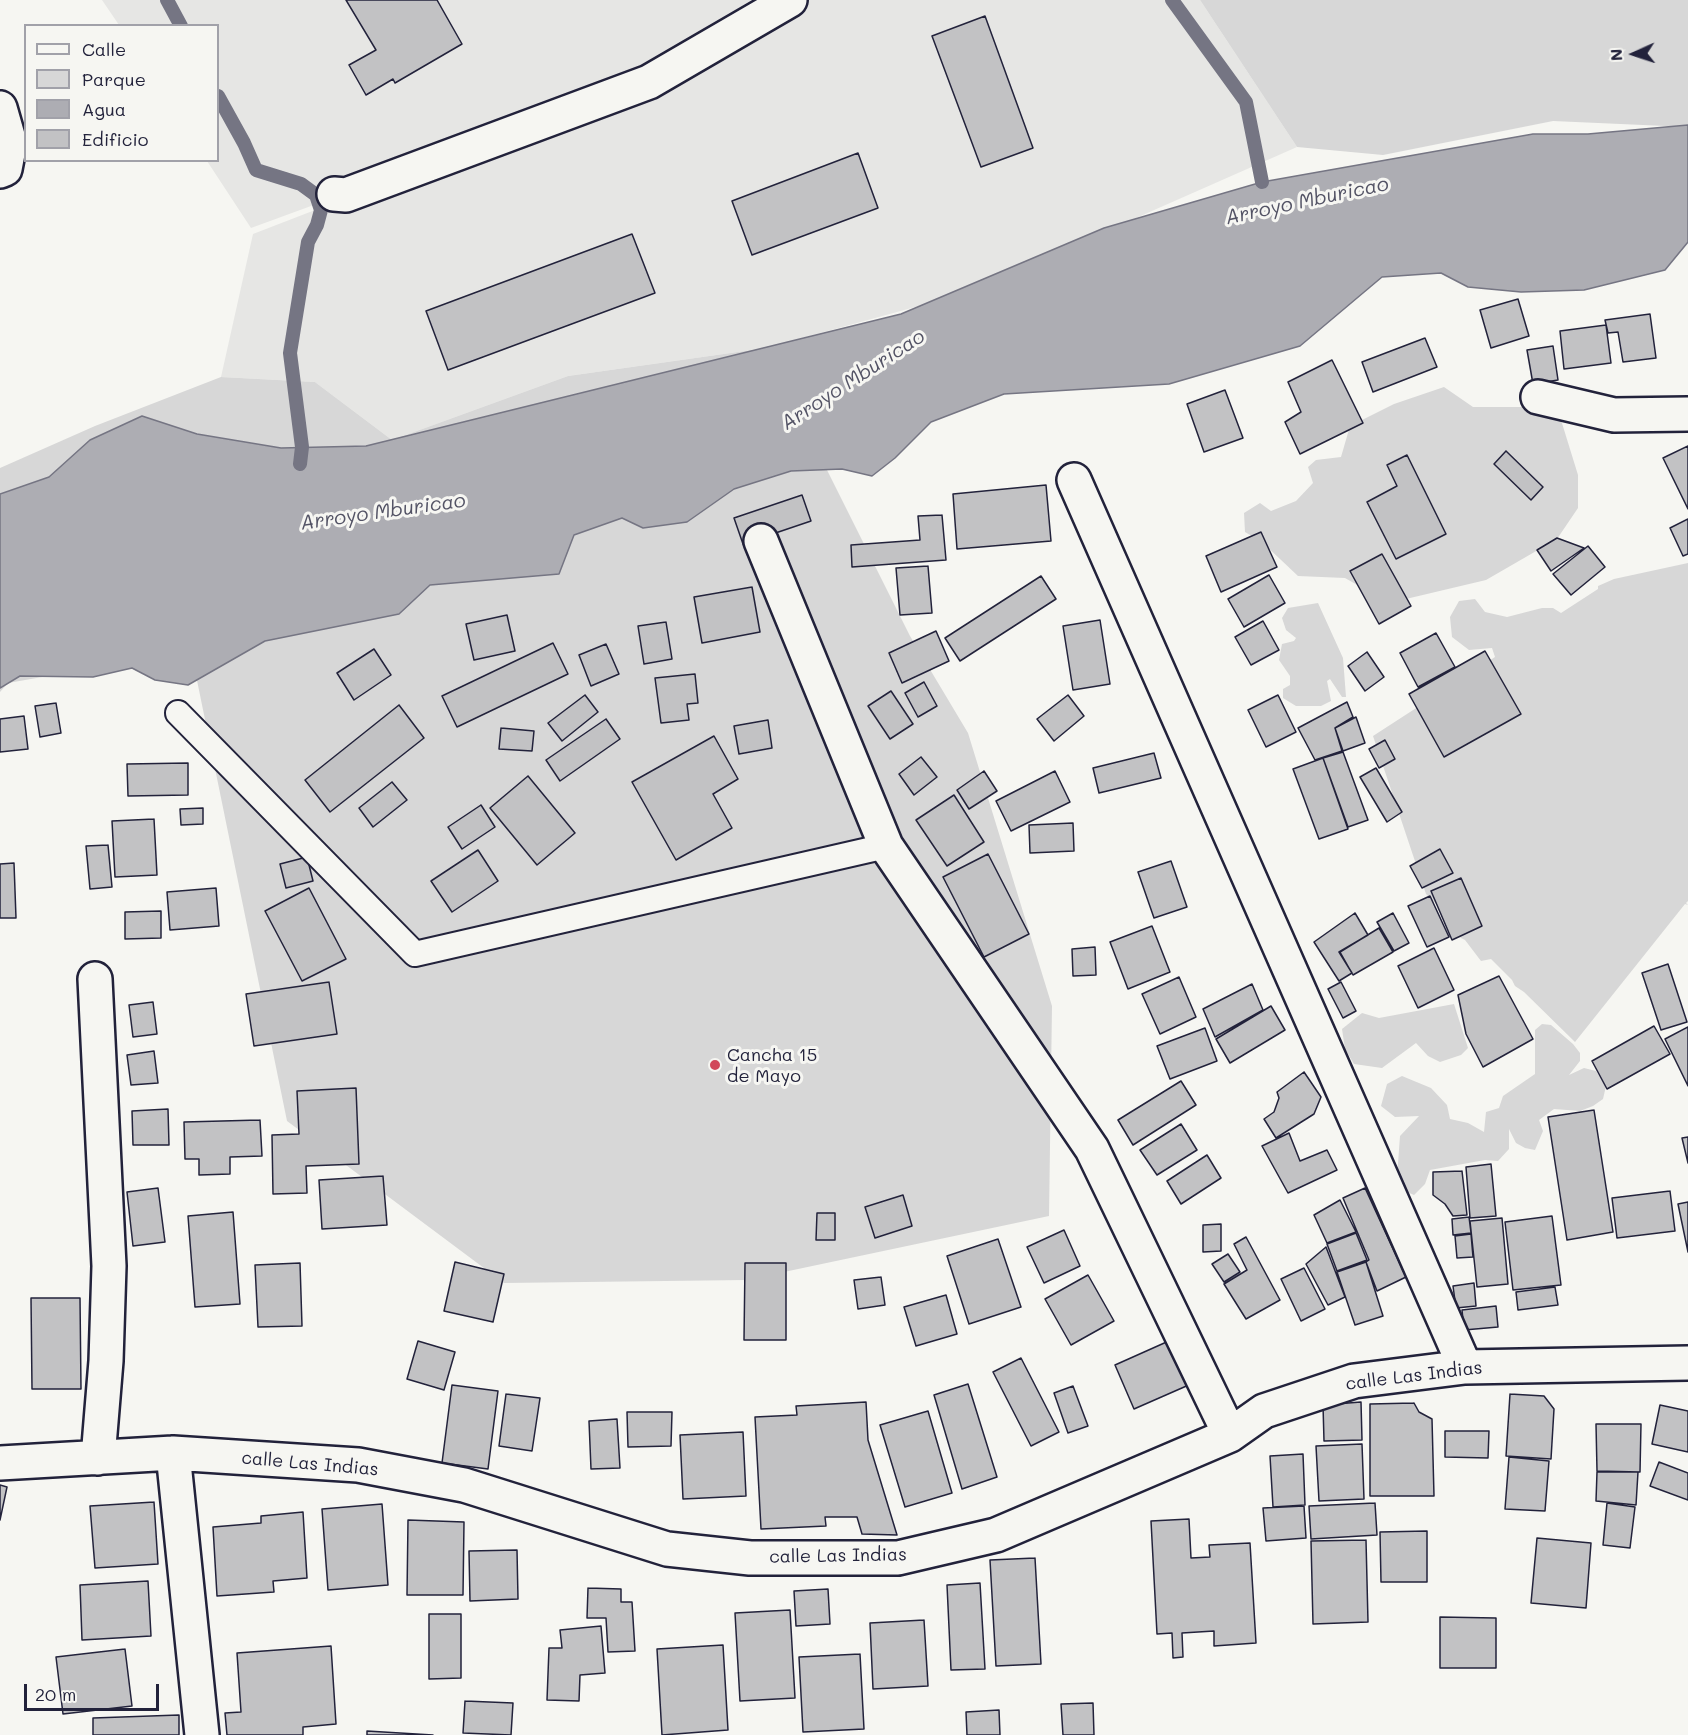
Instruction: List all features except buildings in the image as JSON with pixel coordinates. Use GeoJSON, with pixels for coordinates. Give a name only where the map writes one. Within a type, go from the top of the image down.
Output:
{"type":"FeatureCollection","features":[{"type":"Feature","properties":{"kind":"street"},"geometry":{"type":"LineString","coordinates":[[334,194],[346,195],[649,82],[790,0]]}},
{"type":"Feature","properties":{"kind":"street"},"geometry":{"type":"LineString","coordinates":[[0,108],[10,143],[5,169],[0,171]]}},
{"type":"Feature","properties":{"kind":"street"},"geometry":{"type":"LineString","coordinates":[[1538,397],[1614,415],[1688,414]]}},
{"type":"Feature","properties":{"kind":"street"},"geometry":{"type":"LineString","coordinates":[[1074,480],[1465,1367]]}},
{"type":"Feature","properties":{"kind":"street"},"geometry":{"type":"LineString","coordinates":[[761,541],[886,846],[1092,1149],[1230,1435]]}},
{"type":"Feature","properties":{"kind":"street"},"geometry":{"type":"LineString","coordinates":[[95,979],[109,1266],[106,1361],[98,1458]]}},
{"type":"Feature","properties":{"kind":"street","name":"calle Las Indias"},"geometry":{"type":"LineString","coordinates":[[0,1463],[173,1454],[358,1465],[452,1482],[668,1548],[750,1558],[898,1558],[996,1535],[1230,1435],[1264,1411],[1354,1381],[1465,1367],[1688,1363]]}},
{"type":"Feature","properties":{"kind":"street"},"geometry":{"type":"LineString","coordinates":[[173,1454],[202,1735]]}},
{"type":"Feature","properties":{"kind":"lane"},"geometry":{"type":"LineString","coordinates":[[178,713],[415,954],[886,846]]}},
{"type":"Feature","properties":{"kind":"shaded area"},"geometry":{"type":"Polygon","coordinates":[[[102,0],[1200,0],[1297,147],[966,293],[766,348],[568,376],[392,440],[315,382],[221,377],[253,234],[592,103],[251,228],[208,162],[219,162],[219,24],[118,24],[102,0]]]}},
{"type":"Feature","properties":{"kind":"green space"},"geometry":{"type":"Polygon","coordinates":[[[1200,0],[1688,0],[1688,127],[1553,121],[1383,155],[1297,147],[1200,0]]]}},
{"type":"Feature","properties":{"kind":"green space"},"geometry":{"type":"Polygon","coordinates":[[[766,348],[910,636],[968,733],[1052,1006],[1049,1216],[746,1280],[504,1283],[287,1121],[191,651],[8,683],[0,692],[0,468],[95,426],[221,377],[315,382],[392,440],[568,376],[766,348]]]}},
{"type":"Feature","properties":{"kind":"green space"},"geometry":{"type":"Polygon","coordinates":[[[1444,387],[1473,407],[1557,407],[1578,475],[1578,508],[1557,539],[1486,580],[1389,603],[1345,578],[1298,576],[1262,542],[1245,532],[1244,513],[1260,503],[1271,511],[1296,501],[1313,483],[1308,467],[1316,460],[1341,457],[1350,426],[1394,404],[1444,387]]]}},
{"type":"Feature","properties":{"kind":"green space"},"geometry":{"type":"Polygon","coordinates":[[[1688,563],[1688,901],[1686,903],[1688,905],[1685,904],[1575,1042],[1515,986],[1491,959],[1481,961],[1465,940],[1449,932],[1450,918],[1426,894],[1373,736],[1495,657],[1492,648],[1469,650],[1452,637],[1450,617],[1459,601],[1475,599],[1485,612],[1507,617],[1542,608],[1553,608],[1561,613],[1598,589],[1598,586],[1614,579],[1688,563]]]}},
{"type":"Feature","properties":{"kind":"green space"},"geometry":{"type":"Polygon","coordinates":[[[1318,603],[1343,658],[1346,697],[1342,697],[1330,679],[1327,681],[1331,701],[1321,706],[1296,706],[1283,698],[1283,689],[1290,685],[1290,676],[1279,660],[1282,644],[1294,641],[1296,638],[1286,630],[1282,618],[1288,608],[1318,603]]]}},
{"type":"Feature","properties":{"kind":"green space"},"geometry":{"type":"Polygon","coordinates":[[[1454,1004],[1468,1048],[1461,1055],[1440,1062],[1428,1056],[1416,1043],[1382,1068],[1354,1064],[1345,1049],[1342,1029],[1362,1013],[1379,1018],[1454,1004]]]}},
{"type":"Feature","properties":{"kind":"green space"},"geometry":{"type":"Polygon","coordinates":[[[1542,1024],[1551,1025],[1580,1053],[1580,1061],[1569,1075],[1584,1068],[1596,1071],[1606,1086],[1603,1099],[1580,1111],[1554,1109],[1539,1120],[1543,1131],[1535,1150],[1516,1143],[1509,1129],[1509,1149],[1498,1161],[1485,1160],[1430,1170],[1425,1184],[1414,1195],[1405,1191],[1397,1177],[1400,1136],[1419,1116],[1395,1117],[1381,1106],[1387,1084],[1402,1076],[1431,1088],[1447,1105],[1450,1119],[1468,1123],[1484,1132],[1486,1112],[1499,1108],[1503,1096],[1535,1074],[1535,1030],[1542,1024]]]}},
{"type":"Feature","properties":{"kind":"water","name":"Arroyo Mburicao"},"geometry":{"type":"Polygon","coordinates":[[[1688,125],[1688,242],[1665,270],[1584,290],[1521,292],[1468,287],[1441,273],[1382,277],[1300,346],[1169,384],[1004,394],[931,422],[895,458],[872,476],[842,469],[791,471],[734,489],[687,522],[643,528],[622,518],[574,535],[559,574],[430,585],[399,614],[265,641],[188,685],[155,680],[132,668],[93,677],[20,676],[0,688],[0,494],[49,477],[90,440],[142,416],[197,434],[281,448],[366,446],[901,314],[1104,228],[1262,182],[1533,134],[1588,134],[1688,125]]]}},
{"type":"Feature","properties":{"kind":"waterway"},"geometry":{"type":"LineString","coordinates":[[167,0],[180,24]]}},
{"type":"Feature","properties":{"kind":"waterway"},"geometry":{"type":"LineString","coordinates":[[1172,0],[1246,102],[1262,182]]}},
{"type":"Feature","properties":{"kind":"waterway"},"geometry":{"type":"LineString","coordinates":[[219,98],[256,170],[301,184],[316,195],[321,210],[317,225],[308,242],[290,353],[302,447],[300,464]]}},
{"type":"Feature","properties":{"kind":"place","name":"Cancha 15 de Mayo"},"geometry":{"type":"Point","coordinates":[715,1065]}}]}
